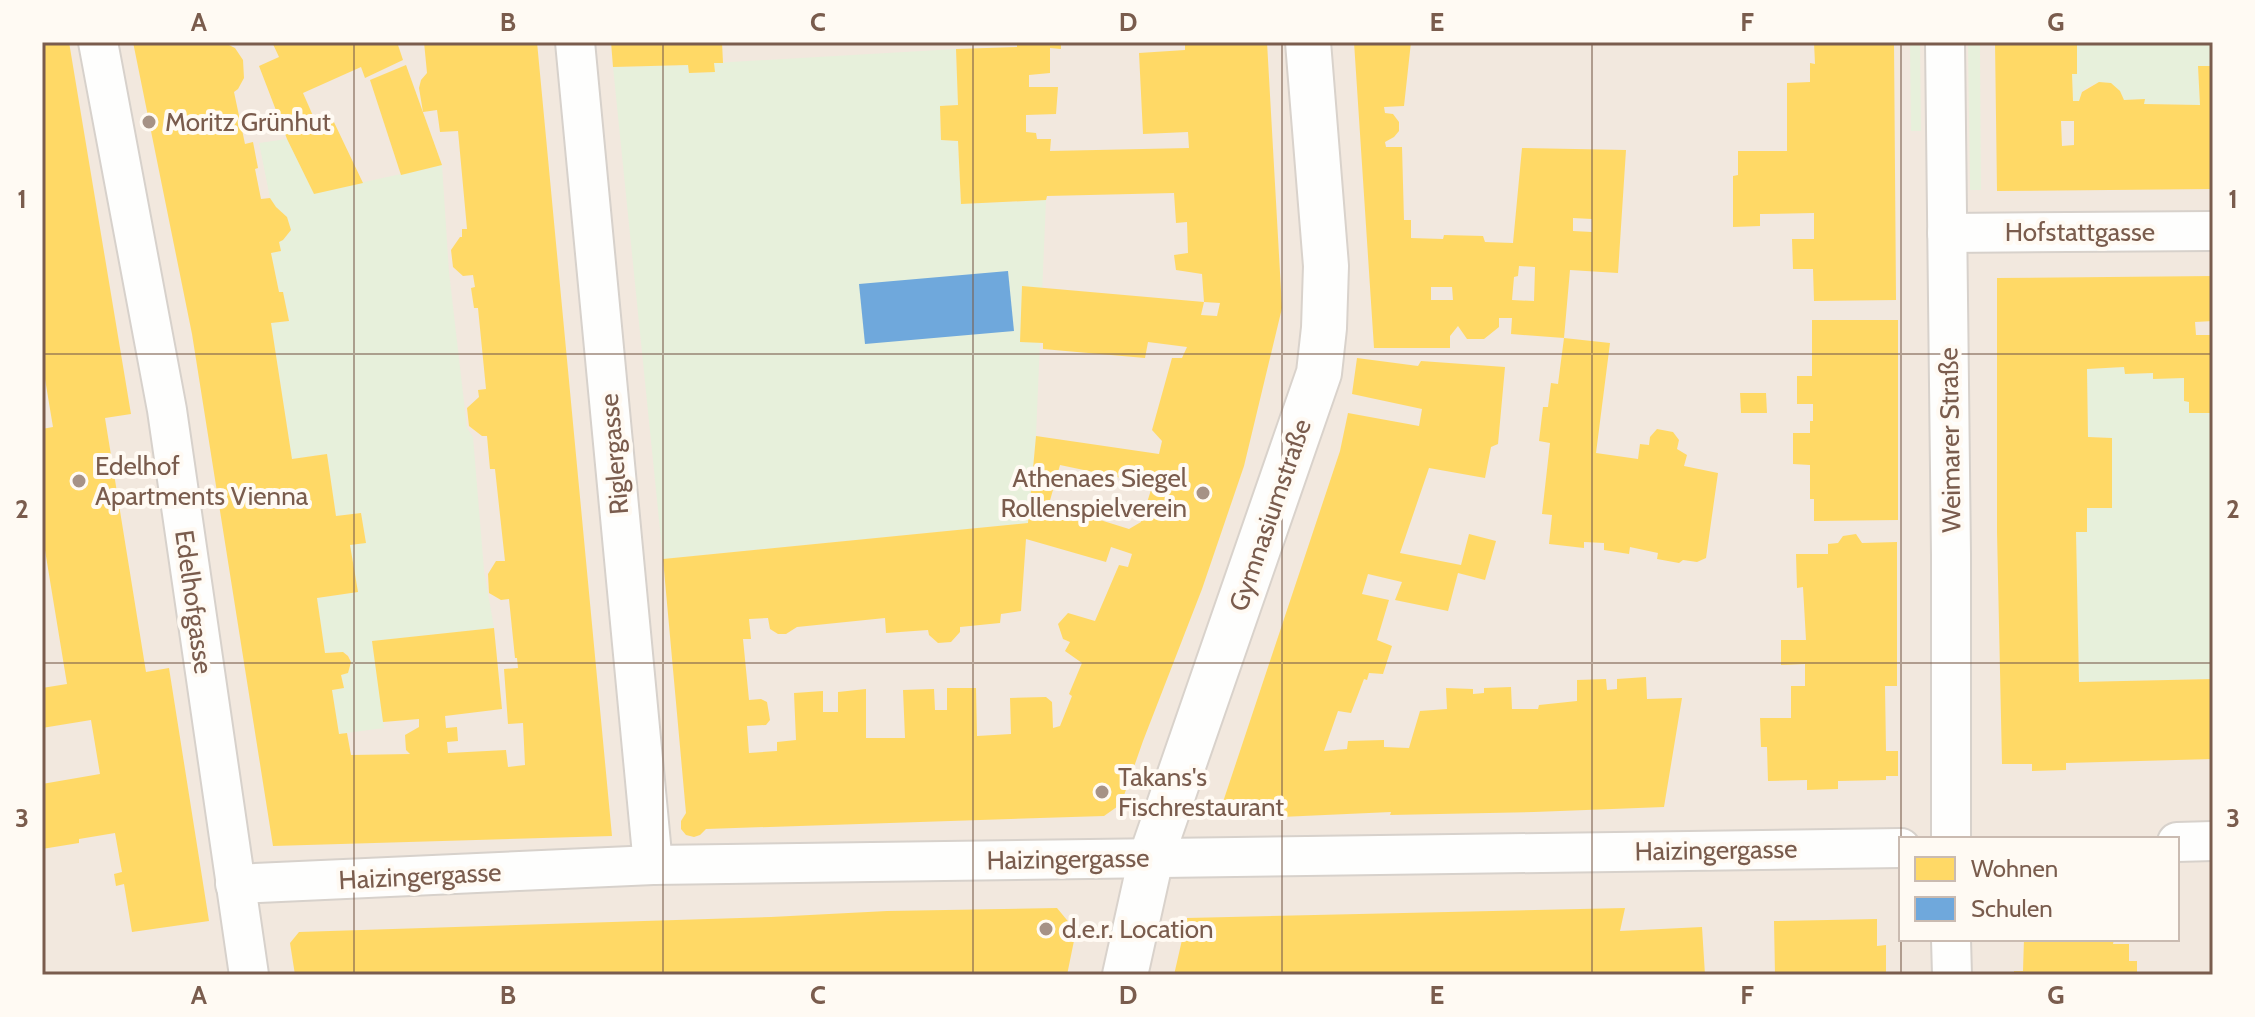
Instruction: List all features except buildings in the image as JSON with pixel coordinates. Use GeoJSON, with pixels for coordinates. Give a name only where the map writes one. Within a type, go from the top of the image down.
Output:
{"type":"FeatureCollection","features":[{"type":"Feature","properties":{"kind":"street","name":"Edelhofgasse"},"geometry":{"type":"LineString","coordinates":[[98,42],[167,410],[249,975]]}},
{"type":"Feature","properties":{"kind":"street","name":"Riglergasse"},"geometry":{"type":"LineString","coordinates":[[575,42],[653,865]]}},
{"type":"Feature","properties":{"kind":"street","name":"Gymnasiumstraße"},"geometry":{"type":"LineString","coordinates":[[1125,975],[1151,858],[1319,373],[1326,266],[1308,42]]}},
{"type":"Feature","properties":{"kind":"street","name":"Weimarer Straße"},"geometry":{"type":"LineString","coordinates":[[1945,42],[1951,837]]}},
{"type":"Feature","properties":{"kind":"street","name":"Hofstattgasse"},"geometry":{"type":"LineString","coordinates":[[1947,233],[2213,231]]}},
{"type":"Feature","properties":{"kind":"street"},"geometry":{"type":"LineString","coordinates":[[2179,842],[2213,841]]}},
{"type":"Feature","properties":{"kind":"street","name":"Haizingergasse"},"geometry":{"type":"LineString","coordinates":[[235,884],[653,865],[1899,848]]}},
{"type":"Feature","properties":{"kind":"street"},"geometry":{"type":"LineString","coordinates":[[1951,941],[1952,975]]}},
{"type":"Feature","properties":{"kind":"shaded area"},"geometry":{"type":"Polygon","coordinates":[[[42,42],[2213,42],[2213,975],[42,975],[42,42]]]}},
{"type":"Feature","properties":{"kind":"green space"},"geometry":{"type":"Polygon","coordinates":[[[1910,42],[1920,42],[1921,131],[1911,131],[1910,42]]]}},
{"type":"Feature","properties":{"kind":"green space"},"geometry":{"type":"Polygon","coordinates":[[[1968,42],[1980,42],[1981,190],[1970,190],[1968,42]]]}},
{"type":"Feature","properties":{"kind":"green space"},"geometry":{"type":"Polygon","coordinates":[[[2077,42],[2118,45],[2118,42],[2213,42],[2213,66],[2198,66],[2200,105],[2144,104],[2144,99],[2124,100],[2116,88],[2106,83],[2088,87],[2082,91],[2079,101],[2073,101],[2072,74],[2077,74],[2077,42]]]}},
{"type":"Feature","properties":{"kind":"green space"},"geometry":{"type":"Polygon","coordinates":[[[956,49],[958,105],[940,106],[941,140],[958,141],[961,204],[1046,200],[1036,436],[1028,523],[663,559],[613,67],[688,65],[689,73],[714,72],[714,63],[956,49]]]}},
{"type":"Feature","properties":{"kind":"green space"},"geometry":{"type":"Polygon","coordinates":[[[287,139],[314,193],[442,165],[449,272],[467,428],[473,437],[484,570],[494,628],[373,641],[384,728],[339,734],[332,690],[344,688],[341,675],[348,672],[351,659],[342,652],[325,653],[317,598],[358,592],[350,545],[366,542],[361,513],[336,516],[327,454],[292,459],[271,323],[289,321],[271,253],[281,251],[279,242],[291,230],[287,217],[270,198],[259,143],[287,139]]]}},
{"type":"Feature","properties":{"kind":"green space"},"geometry":{"type":"Polygon","coordinates":[[[2124,367],[2125,374],[2153,373],[2154,378],[2184,378],[2184,401],[2213,400],[2213,679],[2079,682],[2076,532],[2087,531],[2087,508],[2112,507],[2112,438],[2088,437],[2087,369],[2124,367]]]}},
{"type":"Feature","properties":{"kind":"place","name":"Moritz Grünhut"},"geometry":{"type":"Point","coordinates":[149,122]}},
{"type":"Feature","properties":{"kind":"place","name":"Edelhof Apartments Vienna"},"geometry":{"type":"Point","coordinates":[79,481]}},
{"type":"Feature","properties":{"kind":"place","name":"Athenaes Siegel Rollenspielverein"},"geometry":{"type":"Point","coordinates":[1203,493]}},
{"type":"Feature","properties":{"kind":"place","name":"Takans's Fischrestaurant"},"geometry":{"type":"Point","coordinates":[1102,792]}},
{"type":"Feature","properties":{"kind":"place","name":"d.e.r. Location"},"geometry":{"type":"Point","coordinates":[1046,929]}}]}
